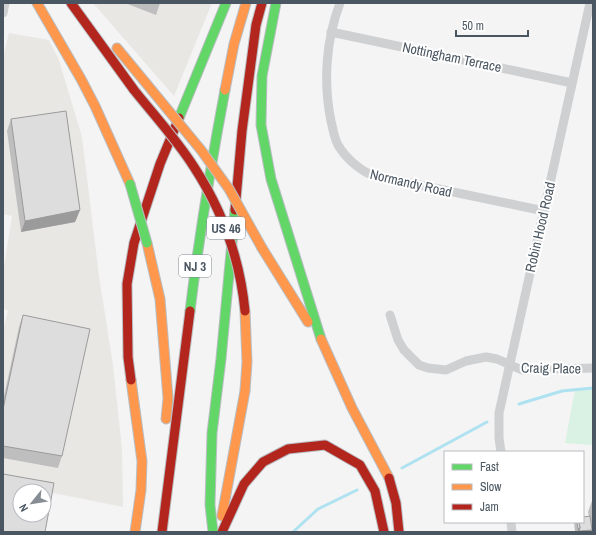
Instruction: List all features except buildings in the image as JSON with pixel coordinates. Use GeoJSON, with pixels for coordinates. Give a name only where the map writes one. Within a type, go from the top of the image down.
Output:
{"type":"FeatureCollection","features":[{"type":"Feature","properties":{"kind":"highway"},"geometry":{"type":"LineString","coordinates":[[37,3],[95,106],[130,184],[147,243],[160,299],[168,398],[161,532]]}},
{"type":"Feature","properties":{"kind":"highway","name":"US 46"},"geometry":{"type":"LineString","coordinates":[[71,3],[134,90],[194,166],[225,225],[238,267],[246,308],[248,350],[245,392],[219,532]]}},
{"type":"Feature","properties":{"kind":"highway"},"geometry":{"type":"LineString","coordinates":[[79,3],[101,28]]}},
{"type":"Feature","properties":{"kind":"highway"},"geometry":{"type":"LineString","coordinates":[[135,532],[141,490],[142,462],[128,357],[127,284],[134,242],[160,164],[226,3]]}},
{"type":"Feature","properties":{"kind":"highway","name":"NJ 3"},"geometry":{"type":"LineString","coordinates":[[161,532],[210,167],[234,44],[246,3]]}},
{"type":"Feature","properties":{"kind":"highway","name":"NJ 3"},"geometry":{"type":"LineString","coordinates":[[214,532],[210,505],[212,433],[222,351],[242,131],[256,25],[262,3]]}},
{"type":"Feature","properties":{"kind":"highway"},"geometry":{"type":"LineString","coordinates":[[276,3],[262,76],[261,125],[271,179],[322,344]]}},
{"type":"Feature","properties":{"kind":"highway"},"geometry":{"type":"LineString","coordinates":[[111,40],[201,150],[225,183],[262,248],[322,344],[349,402],[390,480],[396,503],[400,531]]}},
{"type":"Feature","properties":{"kind":"highway"},"geometry":{"type":"LineString","coordinates":[[222,532],[244,484],[263,462],[288,449],[325,445],[360,465],[375,491],[384,532]]}},
{"type":"Feature","properties":{"kind":"highway"},"geometry":{"type":"LineString","coordinates":[[373,532],[381,516]]}},
{"type":"Feature","properties":{"kind":"street"},"geometry":{"type":"LineString","coordinates":[[3,13],[5,3]]}},
{"type":"Feature","properties":{"kind":"street","name":"Normandy Road"},"geometry":{"type":"LineString","coordinates":[[340,3],[331,32],[326,87],[328,104],[338,146],[355,165],[362,171],[390,180],[544,211]]}},
{"type":"Feature","properties":{"kind":"street","name":"Robin Hood Road"},"geometry":{"type":"LineString","coordinates":[[501,451],[499,438],[499,413],[590,3]]}},
{"type":"Feature","properties":{"kind":"street","name":"Nottingham Terrace"},"geometry":{"type":"LineString","coordinates":[[331,32],[572,83]]}},
{"type":"Feature","properties":{"kind":"street","name":"Craig Place"},"geometry":{"type":"LineString","coordinates":[[390,315],[401,345],[411,358],[428,368],[446,370],[466,361],[486,357],[497,359],[522,370],[593,368]]}},
{"type":"Feature","properties":{"kind":"shaded area"},"geometry":{"type":"Polygon","coordinates":[[[93,3],[212,3],[174,96],[93,3]]]}},
{"type":"Feature","properties":{"kind":"shaded area"},"geometry":{"type":"Polygon","coordinates":[[[9,33],[49,40],[59,60],[82,137],[99,276],[113,365],[122,449],[123,507],[52,493],[52,483],[12,483],[12,485],[3,483],[3,330],[8,311],[3,308],[3,273],[12,216],[3,214],[3,58],[9,33]]]}},
{"type":"Feature","properties":{"kind":"green space"},"geometry":{"type":"Polygon","coordinates":[[[593,388],[593,445],[565,443],[575,390],[593,388]]]}},
{"type":"Feature","properties":{"kind":"waterway"},"geometry":{"type":"LineString","coordinates":[[519,404],[562,391],[593,388]]}},
{"type":"Feature","properties":{"kind":"waterway"},"geometry":{"type":"LineString","coordinates":[[402,468],[487,422]]}},
{"type":"Feature","properties":{"kind":"waterway"},"geometry":{"type":"LineString","coordinates":[[293,532],[318,509],[357,490]]}},
{"type":"Feature","properties":{"kind":"traffic: fast"},"geometry":{"type":"LineString","coordinates":[[179,118],[226,3]]}},
{"type":"Feature","properties":{"kind":"traffic: fast"},"geometry":{"type":"LineString","coordinates":[[276,3],[262,76],[261,125],[271,179],[321,339]]}},
{"type":"Feature","properties":{"kind":"traffic: fast"},"geometry":{"type":"LineString","coordinates":[[190,311],[197,256],[225,90]]}},
{"type":"Feature","properties":{"kind":"traffic: fast"},"geometry":{"type":"LineString","coordinates":[[130,184],[147,243]]}},
{"type":"Feature","properties":{"kind":"traffic: fast"},"geometry":{"type":"LineString","coordinates":[[213,532],[210,505],[212,433],[221,359],[235,210]]}},
{"type":"Feature","properties":{"kind":"traffic: slow"},"geometry":{"type":"LineString","coordinates":[[37,3],[95,106],[130,184]]}},
{"type":"Feature","properties":{"kind":"traffic: slow"},"geometry":{"type":"LineString","coordinates":[[225,90],[234,44],[246,3]]}},
{"type":"Feature","properties":{"kind":"traffic: slow"},"geometry":{"type":"LineString","coordinates":[[117,48],[145,82]]}},
{"type":"Feature","properties":{"kind":"traffic: slow"},"geometry":{"type":"LineString","coordinates":[[145,82],[201,150],[229,189],[262,248]]}},
{"type":"Feature","properties":{"kind":"traffic: slow"},"geometry":{"type":"LineString","coordinates":[[147,243],[160,299],[168,398],[166,419]]}},
{"type":"Feature","properties":{"kind":"traffic: slow"},"geometry":{"type":"LineString","coordinates":[[262,248],[308,322]]}},
{"type":"Feature","properties":{"kind":"traffic: slow"},"geometry":{"type":"LineString","coordinates":[[245,311],[247,362],[245,391]]}},
{"type":"Feature","properties":{"kind":"traffic: slow"},"geometry":{"type":"LineString","coordinates":[[321,339],[352,408],[389,478]]}},
{"type":"Feature","properties":{"kind":"traffic: slow"},"geometry":{"type":"LineString","coordinates":[[131,380],[142,461],[141,490],[135,532]]}},
{"type":"Feature","properties":{"kind":"traffic: slow"},"geometry":{"type":"LineString","coordinates":[[222,516],[245,391]]}},
{"type":"Feature","properties":{"kind":"traffic: jam"},"geometry":{"type":"LineString","coordinates":[[71,3],[134,90]]}},
{"type":"Feature","properties":{"kind":"traffic: jam"},"geometry":{"type":"LineString","coordinates":[[235,210],[242,131],[256,25],[262,3]]}},
{"type":"Feature","properties":{"kind":"traffic: jam"},"geometry":{"type":"LineString","coordinates":[[134,90],[173,137],[204,183],[213,200],[234,254],[243,292],[245,311]]}},
{"type":"Feature","properties":{"kind":"traffic: jam"},"geometry":{"type":"LineString","coordinates":[[131,380],[128,357],[127,284],[134,243],[160,164],[179,118]]}},
{"type":"Feature","properties":{"kind":"traffic: jam"},"geometry":{"type":"LineString","coordinates":[[162,532],[190,311]]}},
{"type":"Feature","properties":{"kind":"traffic: jam"},"geometry":{"type":"LineString","coordinates":[[222,532],[244,484],[263,462],[288,449],[325,445],[360,465],[375,491],[384,532]]}},
{"type":"Feature","properties":{"kind":"traffic: jam"},"geometry":{"type":"LineString","coordinates":[[389,478],[396,503],[399,532]]}}]}
